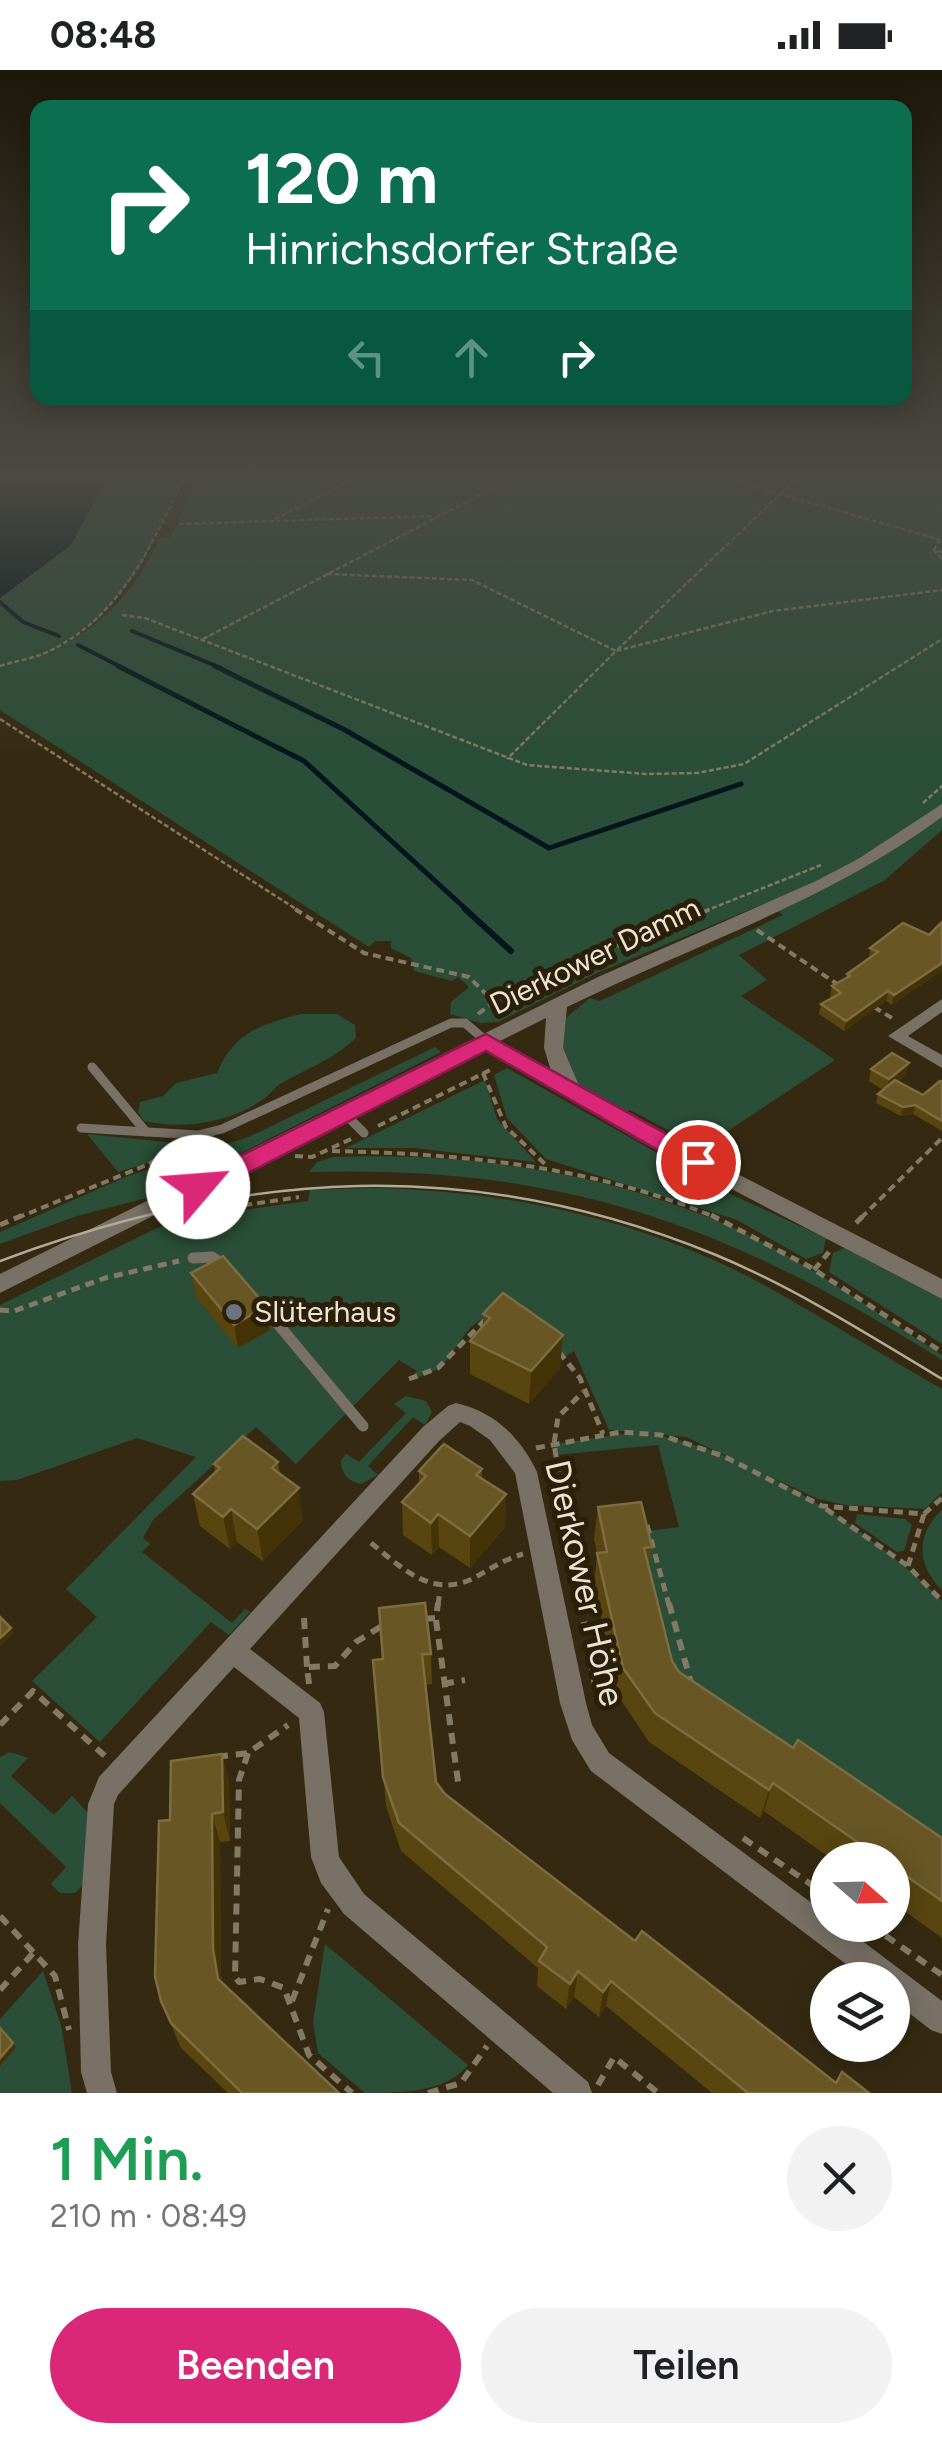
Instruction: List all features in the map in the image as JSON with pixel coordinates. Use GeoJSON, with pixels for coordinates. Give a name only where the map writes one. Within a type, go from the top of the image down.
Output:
{"type":"FeatureCollection","features":[{"type":"Feature","properties":{"kind":"street","name":"Dierkower Damm"},"geometry":{"type":"LineString","coordinates":[[0,1284],[558,1004],[842,875],[942,810]]}},
{"type":"Feature","properties":{"kind":"street"},"geometry":{"type":"LineString","coordinates":[[558,1004],[551,1036],[555,1064],[578,1097]]}},
{"type":"Feature","properties":{"kind":"street"},"geometry":{"type":"LineString","coordinates":[[942,1004],[902,1032],[942,1062]]}},
{"type":"Feature","properties":{"kind":"street"},"geometry":{"type":"LineString","coordinates":[[486,1041],[578,1097],[942,1290]]}},
{"type":"Feature","properties":{"kind":"street","name":"Dierkower Höhe"},"geometry":{"type":"LineString","coordinates":[[102,2093],[96,2072],[92,1929],[101,1804],[120,1770],[231,1649],[448,1416],[465,1413],[516,1452],[530,1489],[573,1703],[581,1731],[600,1762],[868,1962]]}},
{"type":"Feature","properties":{"kind":"street"},"geometry":{"type":"LineString","coordinates":[[231,1649],[311,1712],[326,1857],[342,1890],[577,2093]]}},
{"type":"Feature","properties":{"kind":"street","name":"Dierkower Höhe"},"geometry":{"type":"LineString","coordinates":[[910,1994],[942,2020]]}},
{"type":"Feature","properties":{"kind":"lane"},"geometry":{"type":"LineString","coordinates":[[81,1128],[198,1135],[222,1129],[451,1023],[465,1023],[486,1041]]}},
{"type":"Feature","properties":{"kind":"lane"},"geometry":{"type":"LineString","coordinates":[[92,1067],[146,1132]]}},
{"type":"Feature","properties":{"kind":"lane"},"geometry":{"type":"LineString","coordinates":[[344,1114],[364,1133]]}},
{"type":"Feature","properties":{"kind":"lane"},"geometry":{"type":"LineString","coordinates":[[194,1258],[212,1258],[234,1273]]}},
{"type":"Feature","properties":{"kind":"lane"},"geometry":{"type":"LineString","coordinates":[[258,1300],[363,1426]]}},
{"type":"Feature","properties":{"kind":"path"},"geometry":{"type":"LineString","coordinates":[[0,666],[42,655],[92,627],[114,606],[141,569]]}},
{"type":"Feature","properties":{"kind":"path"},"geometry":{"type":"LineString","coordinates":[[202,640],[335,569]]}},
{"type":"Feature","properties":{"kind":"path"},"geometry":{"type":"LineString","coordinates":[[507,759],[701,569]]}},
{"type":"Feature","properties":{"kind":"path"},"geometry":{"type":"LineString","coordinates":[[326,574],[472,580],[616,651],[773,610],[942,590]]}},
{"type":"Feature","properties":{"kind":"path"},"geometry":{"type":"LineString","coordinates":[[122,615],[145,618],[507,759],[551,768],[646,774],[697,773],[744,764],[942,640]]}},
{"type":"Feature","properties":{"kind":"path"},"geometry":{"type":"LineString","coordinates":[[42,655],[48,657]]}},
{"type":"Feature","properties":{"kind":"path"},"geometry":{"type":"LineString","coordinates":[[0,719],[364,954],[468,977],[496,1002],[514,987],[836,858]]}},
{"type":"Feature","properties":{"kind":"path"},"geometry":{"type":"LineString","coordinates":[[914,811],[942,786]]}},
{"type":"Feature","properties":{"kind":"path"},"geometry":{"type":"LineString","coordinates":[[752,926],[846,990]]}},
{"type":"Feature","properties":{"kind":"path"},"geometry":{"type":"LineString","coordinates":[[862,1000],[902,1032]]}},
{"type":"Feature","properties":{"kind":"path"},"geometry":{"type":"LineString","coordinates":[[293,1156],[312,1157],[327,1151],[484,1073],[492,1085],[495,1109],[511,1132],[550,1167]]}},
{"type":"Feature","properties":{"kind":"path"},"geometry":{"type":"LineString","coordinates":[[851,1228],[942,1138]]}},
{"type":"Feature","properties":{"kind":"path"},"geometry":{"type":"LineString","coordinates":[[327,1151],[428,1152],[550,1167],[723,1220],[814,1270],[942,1352]]}},
{"type":"Feature","properties":{"kind":"path"},"geometry":{"type":"LineString","coordinates":[[0,1224],[118,1176]]}},
{"type":"Feature","properties":{"kind":"path"},"geometry":{"type":"LineString","coordinates":[[174,1216],[299,1197]]}},
{"type":"Feature","properties":{"kind":"path"},"geometry":{"type":"LineString","coordinates":[[814,1270],[835,1244]]}},
{"type":"Feature","properties":{"kind":"path"},"geometry":{"type":"LineString","coordinates":[[0,1310],[14,1311],[105,1278],[194,1258]]}},
{"type":"Feature","properties":{"kind":"path"},"geometry":{"type":"LineString","coordinates":[[409,1379],[428,1375],[451,1361],[468,1330],[497,1316]]}},
{"type":"Feature","properties":{"kind":"path"},"geometry":{"type":"LineString","coordinates":[[552,1345],[573,1364],[603,1434]]}},
{"type":"Feature","properties":{"kind":"path"},"geometry":{"type":"LineString","coordinates":[[584,1392],[558,1417],[554,1444],[598,1703]]}},
{"type":"Feature","properties":{"kind":"path"},"geometry":{"type":"LineString","coordinates":[[516,1452],[603,1434],[639,1432],[680,1440],[723,1456],[822,1506],[908,1566],[942,1600]]}},
{"type":"Feature","properties":{"kind":"path"},"geometry":{"type":"LineString","coordinates":[[908,1566],[924,1514],[942,1498]]}},
{"type":"Feature","properties":{"kind":"path"},"geometry":{"type":"LineString","coordinates":[[822,1506],[924,1514]]}},
{"type":"Feature","properties":{"kind":"path"},"geometry":{"type":"LineString","coordinates":[[648,1525],[693,1690]]}},
{"type":"Feature","properties":{"kind":"path"},"geometry":{"type":"LineString","coordinates":[[371,1543],[425,1585],[440,1590],[466,1583],[510,1556],[541,1550]]}},
{"type":"Feature","properties":{"kind":"path"},"geometry":{"type":"LineString","coordinates":[[440,1590],[436,1618],[459,1789]]}},
{"type":"Feature","properties":{"kind":"path"},"geometry":{"type":"LineString","coordinates":[[210,1758],[248,1753],[311,1712],[304,1618]]}},
{"type":"Feature","properties":{"kind":"path"},"geometry":{"type":"LineString","coordinates":[[407,1620],[436,1618]]}},
{"type":"Feature","properties":{"kind":"path"},"geometry":{"type":"LineString","coordinates":[[307,1667],[335,1666],[356,1642],[392,1621]]}},
{"type":"Feature","properties":{"kind":"path"},"geometry":{"type":"LineString","coordinates":[[443,1684],[464,1680]]}},
{"type":"Feature","properties":{"kind":"path"},"geometry":{"type":"LineString","coordinates":[[0,1725],[34,1692],[120,1770]]}},
{"type":"Feature","properties":{"kind":"path"},"geometry":{"type":"LineString","coordinates":[[248,1753],[239,1780],[235,1977],[238,1982],[264,1976],[276,1981],[292,2001],[308,2054],[352,2093]]}},
{"type":"Feature","properties":{"kind":"path"},"geometry":{"type":"LineString","coordinates":[[729,1828],[810,1884]]}},
{"type":"Feature","properties":{"kind":"path"},"geometry":{"type":"LineString","coordinates":[[292,2001],[307,1974],[320,1920],[342,1890]]}},
{"type":"Feature","properties":{"kind":"path"},"geometry":{"type":"LineString","coordinates":[[0,1916],[56,1976],[71,2036]]}},
{"type":"Feature","properties":{"kind":"path"},"geometry":{"type":"LineString","coordinates":[[895,1942],[942,1974]]}},
{"type":"Feature","properties":{"kind":"path"},"geometry":{"type":"LineString","coordinates":[[0,1990],[35,1951]]}},
{"type":"Feature","properties":{"kind":"path"},"geometry":{"type":"LineString","coordinates":[[428,2093],[462,2083],[499,2028]]}},
{"type":"Feature","properties":{"kind":"path"},"geometry":{"type":"LineString","coordinates":[[593,2093],[614,2057],[658,2093]]}},
{"type":"Feature","properties":{"kind":"green space"},"geometry":{"type":"Polygon","coordinates":[[[38,569],[139,569],[98,620],[55,649],[105,616],[143,569],[942,569],[942,830],[885,880],[739,955],[767,980],[741,996],[835,1060],[702,1148],[630,1110],[623,1114],[580,1088],[567,1070],[561,1022],[590,998],[600,1001],[783,915],[766,903],[597,973],[498,1022],[480,1023],[450,1014],[451,1002],[469,987],[458,977],[452,981],[414,971],[411,958],[391,948],[391,941],[375,941],[369,947],[0,710],[0,598],[38,569]]]}},
{"type":"Feature","properties":{"kind":"green space"},"geometry":{"type":"Polygon","coordinates":[[[301,1014],[337,1014],[355,1025],[356,1038],[330,1058],[279,1085],[252,1107],[222,1119],[159,1124],[144,1121],[138,1112],[140,1102],[163,1096],[176,1083],[217,1073],[231,1048],[250,1032],[301,1014]]]}},
{"type":"Feature","properties":{"kind":"green space"},"geometry":{"type":"Polygon","coordinates":[[[435,1047],[441,1052],[158,1195],[77,1216],[0,1244],[0,1232],[128,1176],[251,1136],[435,1047]]]}},
{"type":"Feature","properties":{"kind":"green space"},"geometry":{"type":"Polygon","coordinates":[[[507,1068],[728,1193],[826,1238],[823,1253],[806,1259],[737,1220],[546,1159],[507,1118],[494,1075],[507,1068]]]}},
{"type":"Feature","properties":{"kind":"green space"},"geometry":{"type":"Polygon","coordinates":[[[485,1080],[497,1119],[536,1162],[414,1148],[346,1148],[485,1080]]]}},
{"type":"Feature","properties":{"kind":"green space"},"geometry":{"type":"Polygon","coordinates":[[[87,1134],[206,1146],[118,1172],[87,1134]]]}},
{"type":"Feature","properties":{"kind":"green space"},"geometry":{"type":"Polygon","coordinates":[[[333,1157],[435,1158],[538,1170],[638,1193],[686,1209],[788,1256],[942,1355],[942,1360],[789,1273],[715,1239],[641,1213],[566,1193],[486,1179],[309,1172],[317,1162],[333,1157]]]}},
{"type":"Feature","properties":{"kind":"green space"},"geometry":{"type":"Polygon","coordinates":[[[375,1188],[476,1195],[576,1213],[672,1243],[764,1285],[942,1389],[942,1492],[925,1509],[846,1505],[818,1499],[686,1437],[609,1430],[574,1351],[564,1357],[531,1329],[504,1317],[490,1317],[466,1333],[444,1363],[431,1372],[409,1379],[417,1371],[399,1360],[296,1464],[256,1427],[153,1520],[143,1538],[150,1544],[142,1552],[232,1623],[245,1609],[250,1612],[229,1635],[211,1622],[100,1742],[32,1681],[97,1617],[66,1589],[196,1457],[137,1438],[17,1480],[0,1481],[0,1305],[157,1228],[194,1217],[308,1201],[310,1190],[375,1188]]]}},
{"type":"Feature","properties":{"kind":"green space"},"geometry":{"type":"Polygon","coordinates":[[[844,1248],[942,1299],[942,1344],[829,1272],[833,1253],[844,1248]]]}},
{"type":"Feature","properties":{"kind":"green space"},"geometry":{"type":"Polygon","coordinates":[[[406,1396],[426,1401],[432,1412],[425,1425],[413,1417],[368,1466],[378,1475],[361,1484],[349,1479],[341,1460],[346,1454],[359,1462],[406,1413],[394,1404],[406,1396]]]}},
{"type":"Feature","properties":{"kind":"green space"},"geometry":{"type":"Polygon","coordinates":[[[639,1432],[719,1453],[802,1494],[842,1519],[880,1546],[942,1601],[942,1875],[910,1854],[910,1842],[891,1842],[674,1702],[640,1532],[679,1527],[658,1445],[556,1455],[554,1444],[639,1432]]]}},
{"type":"Feature","properties":{"kind":"green space"},"geometry":{"type":"Polygon","coordinates":[[[942,1510],[942,1590],[928,1571],[922,1550],[927,1530],[942,1510]]]}},
{"type":"Feature","properties":{"kind":"green space"},"geometry":{"type":"Polygon","coordinates":[[[857,1514],[905,1519],[912,1525],[904,1551],[897,1552],[855,1523],[857,1514]]]}},
{"type":"Feature","properties":{"kind":"green space"},"geometry":{"type":"Polygon","coordinates":[[[10,1752],[28,1758],[11,1776],[54,1815],[72,1796],[89,1814],[83,1885],[75,1893],[60,1893],[51,1884],[66,1867],[0,1803],[0,1757],[10,1752]]]}},
{"type":"Feature","properties":{"kind":"green space"},"geometry":{"type":"Polygon","coordinates":[[[325,1944],[468,2065],[434,2086],[406,2092],[365,2093],[318,2053],[313,2022],[325,1944]]]}},
{"type":"Feature","properties":{"kind":"green space"},"geometry":{"type":"Polygon","coordinates":[[[43,1971],[61,2025],[72,2093],[0,2093],[0,2019],[43,1971]]]}},
{"type":"Feature","properties":{"kind":"water"},"geometry":{"type":"Polygon","coordinates":[[[0,569],[38,569],[0,598],[0,569]]]}},
{"type":"Feature","properties":{"kind":"building"},"geometry":{"type":"Polygon","coordinates":[[[942,922],[942,963],[894,995],[888,991],[846,1021],[821,1004],[841,993],[832,986],[878,952],[870,948],[903,923],[929,935],[942,922]]]}},
{"type":"Feature","properties":{"kind":"building"},"geometry":{"type":"Polygon","coordinates":[[[892,1053],[909,1063],[889,1079],[871,1069],[892,1053]]]}},
{"type":"Feature","properties":{"kind":"building"},"geometry":{"type":"Polygon","coordinates":[[[895,1080],[923,1095],[942,1082],[942,1121],[915,1105],[903,1107],[878,1094],[895,1080]]]}},
{"type":"Feature","properties":{"kind":"building"},"geometry":{"type":"Polygon","coordinates":[[[223,1256],[266,1306],[234,1325],[191,1273],[223,1256]]]}},
{"type":"Feature","properties":{"kind":"building"},"geometry":{"type":"Polygon","coordinates":[[[503,1293],[563,1335],[531,1371],[470,1341],[490,1318],[483,1314],[503,1293]]]}},
{"type":"Feature","properties":{"kind":"building"},"geometry":{"type":"Polygon","coordinates":[[[243,1436],[278,1462],[272,1468],[299,1488],[257,1529],[231,1509],[223,1517],[193,1494],[220,1468],[214,1464],[243,1436]]]}},
{"type":"Feature","properties":{"kind":"building"},"geometry":{"type":"Polygon","coordinates":[[[444,1444],[482,1469],[476,1475],[506,1494],[470,1536],[438,1514],[431,1523],[402,1502],[426,1476],[419,1471],[444,1444]]]}},
{"type":"Feature","properties":{"kind":"building"},"geometry":{"type":"Polygon","coordinates":[[[641,1502],[652,1547],[644,1548],[672,1661],[679,1672],[793,1748],[798,1740],[942,1838],[942,1901],[910,1879],[910,1842],[857,1842],[773,1783],[769,1790],[655,1713],[623,1668],[597,1553],[607,1552],[598,1507],[641,1502]]]}},
{"type":"Feature","properties":{"kind":"building"},"geometry":{"type":"Polygon","coordinates":[[[425,1603],[431,1654],[422,1654],[436,1782],[445,1794],[635,1941],[642,1931],[836,2083],[842,2072],[869,2093],[748,2093],[611,1981],[603,1992],[578,1971],[570,1984],[539,1961],[547,1947],[399,1823],[383,1777],[373,1660],[383,1659],[379,1608],[425,1603]]]}},
{"type":"Feature","properties":{"kind":"building"},"geometry":{"type":"Polygon","coordinates":[[[0,1617],[11,1628],[0,1638],[0,1617]]]}},
{"type":"Feature","properties":{"kind":"building"},"geometry":{"type":"Polygon","coordinates":[[[222,1754],[223,1812],[212,1814],[213,1949],[218,1979],[339,2093],[242,2093],[171,2023],[161,2001],[155,1976],[159,1821],[170,1820],[171,1761],[222,1754]]]}},
{"type":"Feature","properties":{"kind":"building"},"geometry":{"type":"Polygon","coordinates":[[[0,2028],[13,2043],[0,2058],[0,2028]]]}},
{"type":"Feature","properties":{"kind":"waterway"},"geometry":{"type":"LineString","coordinates":[[0,602],[23,622],[59,636]]}},
{"type":"Feature","properties":{"kind":"waterway"},"geometry":{"type":"LineString","coordinates":[[132,631],[221,668]]}},
{"type":"Feature","properties":{"kind":"waterway"},"geometry":{"type":"LineString","coordinates":[[78,645],[123,668]]}},
{"type":"Feature","properties":{"kind":"waterway"},"geometry":{"type":"LineString","coordinates":[[118,666],[304,761],[468,911]]}},
{"type":"Feature","properties":{"kind":"waterway"},"geometry":{"type":"LineString","coordinates":[[215,666],[345,730],[549,848],[741,784]]}},
{"type":"Feature","properties":{"kind":"waterway"},"geometry":{"type":"LineString","coordinates":[[465,909],[511,951]]}},
{"type":"Feature","properties":{"kind":"tram line"},"geometry":{"type":"LineString","coordinates":[[0,1261],[91,1230],[180,1207],[269,1192],[358,1186],[446,1189],[535,1201],[625,1223],[716,1255],[803,1297],[942,1379]]}},
{"type":"Feature","properties":{"kind":"place","name":"Slüterhaus"},"geometry":{"type":"Point","coordinates":[234,1312]}},
{"type":"Feature","properties":{"kind":"route"},"geometry":{"type":"LineString","coordinates":[[198,1187],[486,1041],[642,1134],[698,1162]]}}]}
